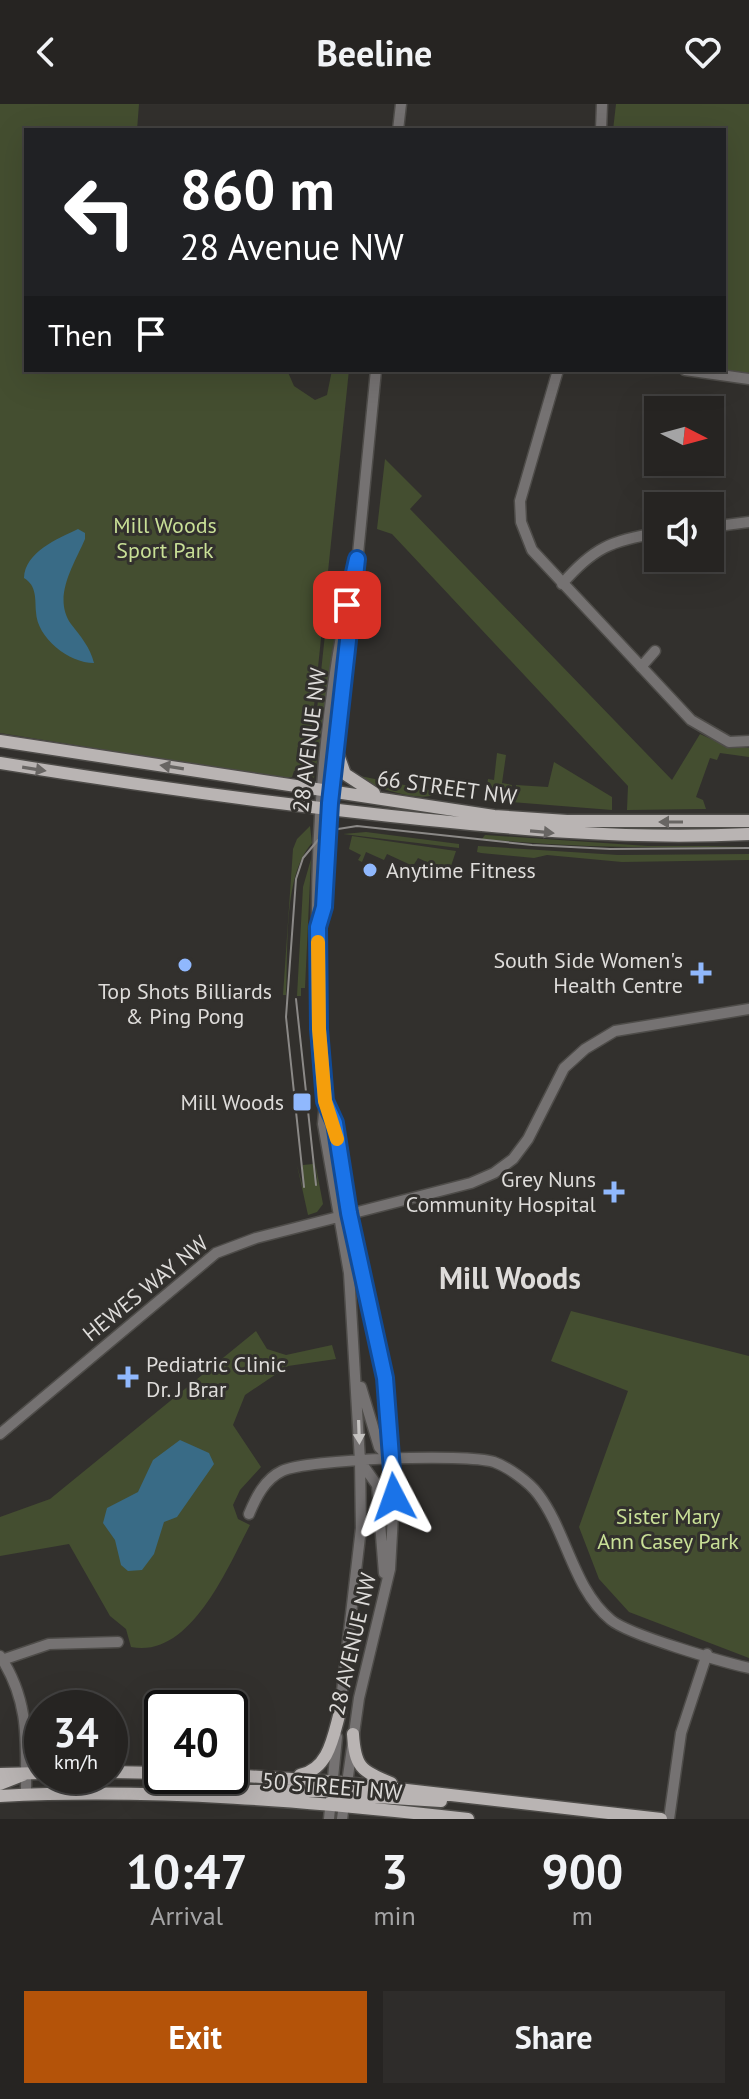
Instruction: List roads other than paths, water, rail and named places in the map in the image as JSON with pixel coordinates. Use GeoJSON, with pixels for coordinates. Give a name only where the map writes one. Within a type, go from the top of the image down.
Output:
{"type":"FeatureCollection","features":[{"type":"Feature","properties":{"kind":"main road","name":"66 STREET NW"},"geometry":{"type":"LineString","coordinates":[[0,741],[326,801],[617,837],[749,834]]}},
{"type":"Feature","properties":{"kind":"main road"},"geometry":{"type":"LineString","coordinates":[[336,749],[349,778],[388,799]]}},
{"type":"Feature","properties":{"kind":"main road"},"geometry":{"type":"LineString","coordinates":[[0,763],[162,788],[417,810],[430,807]]}},
{"type":"Feature","properties":{"kind":"main road","name":"66 STREET NW"},"geometry":{"type":"LineString","coordinates":[[326,801],[388,799],[539,820],[749,821]]}},
{"type":"Feature","properties":{"kind":"main road"},"geometry":{"type":"LineString","coordinates":[[735,835],[749,843]]}},
{"type":"Feature","properties":{"kind":"main road"},"geometry":{"type":"LineString","coordinates":[[284,1778],[317,1769],[332,1741],[340,1712]]}},
{"type":"Feature","properties":{"kind":"main road"},"geometry":{"type":"LineString","coordinates":[[353,1734],[354,1758],[359,1766],[394,1784],[433,1793]]}},
{"type":"Feature","properties":{"kind":"main road"},"geometry":{"type":"LineString","coordinates":[[0,1774],[24,1773]]}},
{"type":"Feature","properties":{"kind":"main road"},"geometry":{"type":"LineString","coordinates":[[0,1784],[24,1774]]}},
{"type":"Feature","properties":{"kind":"main road","name":"50 STREET NW"},"geometry":{"type":"LineString","coordinates":[[248,1776],[284,1778],[338,1793],[468,1819]]}},
{"type":"Feature","properties":{"kind":"main road"},"geometry":{"type":"LineString","coordinates":[[338,1793],[442,1802],[492,1800]]}},
{"type":"Feature","properties":{"kind":"main road","name":"50 STREET NW"},"geometry":{"type":"LineString","coordinates":[[0,1796],[433,1793],[661,1819]]}},
{"type":"Feature","properties":{"kind":"street"},"geometry":{"type":"LineString","coordinates":[[398,128],[401,104]]}},
{"type":"Feature","properties":{"kind":"street"},"geometry":{"type":"LineString","coordinates":[[601,128],[602,104]]}},
{"type":"Feature","properties":{"kind":"street","name":"28 AVENUE NW"},"geometry":{"type":"LineString","coordinates":[[326,801],[336,749],[376,372]]}},
{"type":"Feature","properties":{"kind":"street"},"geometry":{"type":"LineString","coordinates":[[557,372],[520,501],[521,522],[532,550],[691,720],[729,742],[749,741]]}},
{"type":"Feature","properties":{"kind":"street"},"geometry":{"type":"LineString","coordinates":[[699,372],[749,379]]}},
{"type":"Feature","properties":{"kind":"street"},"geometry":{"type":"LineString","coordinates":[[724,525],[749,522]]}},
{"type":"Feature","properties":{"kind":"street"},"geometry":{"type":"LineString","coordinates":[[562,584],[585,559],[618,539],[644,535]]}},
{"type":"Feature","properties":{"kind":"street","name":"28 AVENUE NW"},"geometry":{"type":"LineString","coordinates":[[342,1819],[338,1793],[340,1712],[361,1528],[360,1461],[344,1215],[335,1123],[325,1101],[319,1029],[315,905],[326,801],[331,707],[357,559]]}},
{"type":"Feature","properties":{"kind":"street"},"geometry":{"type":"LineString","coordinates":[[641,667],[655,651]]}},
{"type":"Feature","properties":{"kind":"street","name":"HEWES WAY NW"},"geometry":{"type":"LineString","coordinates":[[0,1434],[209,1257],[240,1243],[471,1183],[494,1173],[513,1159],[528,1139],[564,1068],[585,1049],[615,1031],[749,1009]]}},
{"type":"Feature","properties":{"kind":"street","name":"28 AVENUE NW"},"geometry":{"type":"LineString","coordinates":[[329,1819],[353,1734],[386,1593],[394,1497],[380,1347],[344,1215]]}},
{"type":"Feature","properties":{"kind":"street"},"geometry":{"type":"LineString","coordinates":[[355,1364],[379,1447],[392,1461]]}},
{"type":"Feature","properties":{"kind":"street"},"geometry":{"type":"LineString","coordinates":[[249,1514],[268,1480],[282,1471],[306,1464],[469,1459],[494,1462],[538,1494],[589,1594],[612,1621],[631,1631],[749,1668]]}},
{"type":"Feature","properties":{"kind":"street"},"geometry":{"type":"LineString","coordinates":[[360,1461],[377,1485],[386,1593]]}},
{"type":"Feature","properties":{"kind":"street"},"geometry":{"type":"LineString","coordinates":[[24,1706],[1,1658],[49,1644],[118,1642]]}},
{"type":"Feature","properties":{"kind":"street"},"geometry":{"type":"LineString","coordinates":[[669,1819],[681,1733],[707,1654]]}},
{"type":"Feature","properties":{"kind":"water"},"geometry":{"type":"Polygon","coordinates":[[[78,529],[85,533],[85,539],[67,581],[64,603],[71,624],[88,647],[94,663],[65,654],[48,640],[38,622],[33,589],[24,578],[36,554],[78,529]]]}},
{"type":"Feature","properties":{"kind":"water"},"geometry":{"type":"Polygon","coordinates":[[[180,1440],[209,1453],[214,1464],[177,1517],[164,1522],[154,1554],[142,1570],[128,1571],[121,1565],[115,1540],[103,1523],[107,1508],[138,1492],[153,1460],[180,1440]]]}},
{"type":"Feature","properties":{"kind":"tram line"},"geometry":{"type":"LineString","coordinates":[[304,1187],[286,1017],[296,879],[303,858],[318,840],[338,829],[357,826],[532,845],[610,849],[749,848]]}},
{"type":"Feature","properties":{"kind":"tram line"},"geometry":{"type":"LineString","coordinates":[[296,999],[316,1185]]}},
{"type":"Feature","properties":{"kind":"place","name":"Anytime Fitness"},"geometry":{"type":"Point","coordinates":[370,870]}},
{"type":"Feature","properties":{"kind":"place","name":"Top Shots Billiards & Ping Pong"},"geometry":{"type":"Point","coordinates":[185,965]}},
{"type":"Feature","properties":{"kind":"place","name":"South Side Women's Health Centre"},"geometry":{"type":"Point","coordinates":[701,973]}},
{"type":"Feature","properties":{"kind":"place","name":"Mill Woods"},"geometry":{"type":"Point","coordinates":[302,1102]}},
{"type":"Feature","properties":{"kind":"place","name":"Grey Nuns Community Hospital"},"geometry":{"type":"Point","coordinates":[614,1192]}},
{"type":"Feature","properties":{"kind":"place","name":"Pediatric Clinic Dr. J Brar"},"geometry":{"type":"Point","coordinates":[128,1377]}},
{"type":"Feature","properties":{"kind":"district","name":"Mill Woods"},"geometry":{"type":"Point","coordinates":[510,1277]}},
{"type":"Feature","properties":{"kind":"park label","name":"Mill Woods Sport Park"},"geometry":{"type":"Point","coordinates":[165,538]}},
{"type":"Feature","properties":{"kind":"park label","name":"Sister Mary Ann Casey Park"},"geometry":{"type":"Point","coordinates":[668,1528]}}]}
